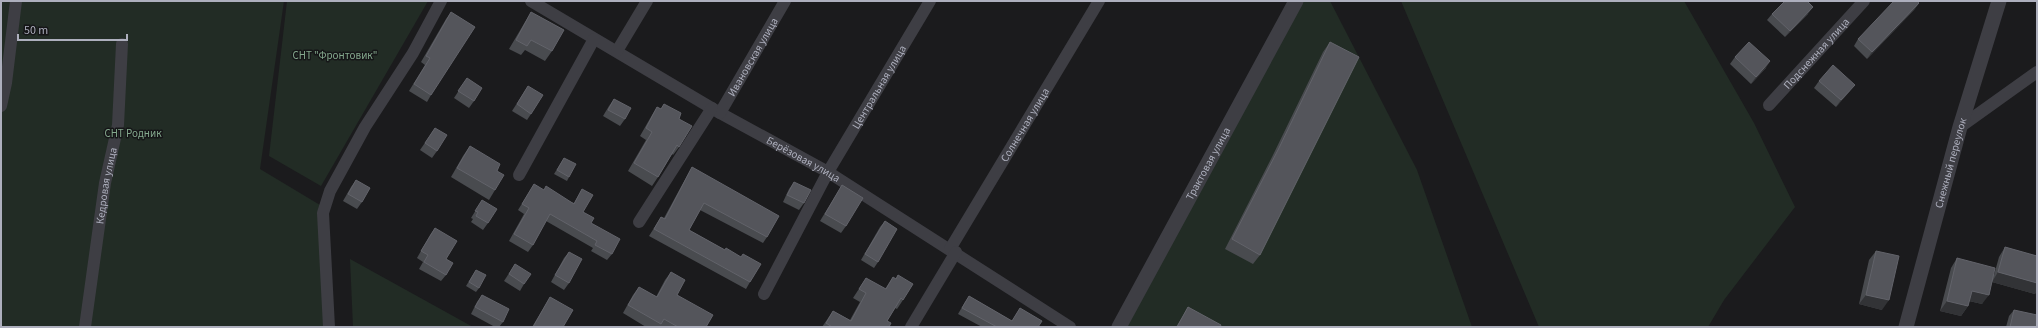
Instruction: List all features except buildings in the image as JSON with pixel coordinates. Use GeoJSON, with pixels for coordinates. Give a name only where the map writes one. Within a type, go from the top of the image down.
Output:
{"type":"FeatureCollection","features":[{"type":"Feature","properties":{"kind":"street"},"geometry":{"type":"LineString","coordinates":[[1,106],[6,83],[16,1]]}},
{"type":"Feature","properties":{"kind":"street"},"geometry":{"type":"LineString","coordinates":[[329,327],[324,213],[330,191],[365,127],[412,53],[441,1]]}},
{"type":"Feature","properties":{"kind":"street","name":"Берёзовая улица"},"geometry":{"type":"LineString","coordinates":[[531,1],[716,110],[828,172],[1070,327]]}},
{"type":"Feature","properties":{"kind":"street"},"geometry":{"type":"LineString","coordinates":[[616,51],[647,1]]}},
{"type":"Feature","properties":{"kind":"street","name":"Ивановская улица"},"geometry":{"type":"LineString","coordinates":[[639,222],[716,110],[785,1]]}},
{"type":"Feature","properties":{"kind":"street","name":"Центральная улица"},"geometry":{"type":"LineString","coordinates":[[764,294],[828,172],[930,1]]}},
{"type":"Feature","properties":{"kind":"street","name":"Солнечная улица"},"geometry":{"type":"LineString","coordinates":[[911,327],[953,251],[1099,1]]}},
{"type":"Feature","properties":{"kind":"street","name":"Трактовая улица"},"geometry":{"type":"LineString","coordinates":[[1119,327],[1296,1]]}},
{"type":"Feature","properties":{"kind":"street","name":"Подснежная улица"},"geometry":{"type":"LineString","coordinates":[[1769,106],[1864,1]]}},
{"type":"Feature","properties":{"kind":"street","name":"Снежный переулок"},"geometry":{"type":"LineString","coordinates":[[1906,327],[1960,127],[1999,1]]}},
{"type":"Feature","properties":{"kind":"street"},"geometry":{"type":"LineString","coordinates":[[519,175],[594,39]]}},
{"type":"Feature","properties":{"kind":"street","name":"Кедровая улица"},"geometry":{"type":"LineString","coordinates":[[85,327],[105,183],[118,124],[122,44]]}},
{"type":"Feature","properties":{"kind":"street"},"geometry":{"type":"LineString","coordinates":[[1960,127],[2037,72]]}},
{"type":"Feature","properties":{"kind":"green space","name":"СНТ Родник"},"geometry":{"type":"Polygon","coordinates":[[[1,1],[284,1],[260,169],[320,205],[329,327],[1,327],[1,1]]]}},
{"type":"Feature","properties":{"kind":"green space","name":"СНТ \"Фронтовик\""},"geometry":{"type":"Polygon","coordinates":[[[287,1],[428,1],[321,186],[269,156],[287,1]]]}},
{"type":"Feature","properties":{"kind":"green space"},"geometry":{"type":"Polygon","coordinates":[[[1297,1],[1330,1],[1417,170],[1472,327],[1122,327],[1297,1]]]}},
{"type":"Feature","properties":{"kind":"green space"},"geometry":{"type":"Polygon","coordinates":[[[1401,1],[1684,1],[1754,123],[1795,207],[1724,300],[1708,327],[1539,327],[1401,1]]]}},
{"type":"Feature","properties":{"kind":"green space"},"geometry":{"type":"Polygon","coordinates":[[[350,259],[473,327],[353,327],[350,259]]]}}]}
